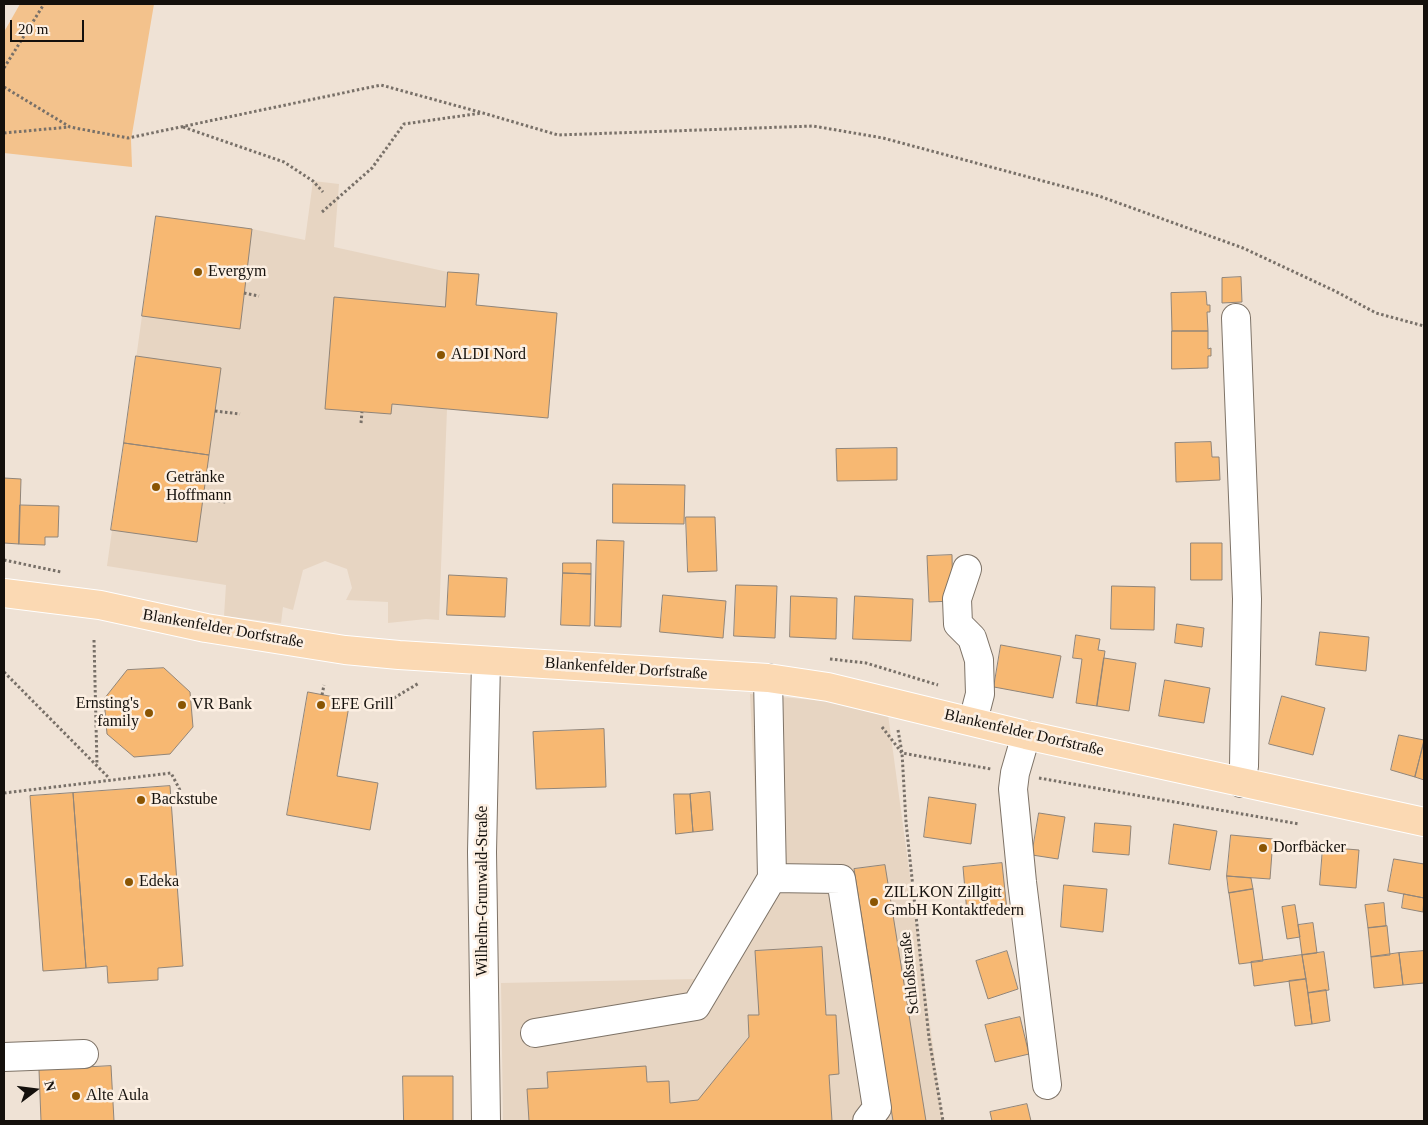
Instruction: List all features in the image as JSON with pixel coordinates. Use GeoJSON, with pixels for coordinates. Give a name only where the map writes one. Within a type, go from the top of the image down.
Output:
{"type":"FeatureCollection","features":[{"type":"Feature","properties":{"kind":"main road","name":"Blankenfelder Dorfstraße"},"geometry":{"type":"LineString","coordinates":[[4,593],[100,606],[206,628],[345,650],[486,661],[768,678],[828,687],[973,721],[1026,736],[1424,822]]}},
{"type":"Feature","properties":{"kind":"street"},"geometry":{"type":"LineString","coordinates":[[1236,318],[1247,599],[1244,766],[1241,783]]}},
{"type":"Feature","properties":{"kind":"street"},"geometry":{"type":"LineString","coordinates":[[966,569],[957,599],[958,624],[972,638],[979,660],[980,694],[973,721]]}},
{"type":"Feature","properties":{"kind":"street","name":"Wilhelm-Grunwald-Straße"},"geometry":{"type":"LineString","coordinates":[[486,661],[482,852],[486,1121]]}},
{"type":"Feature","properties":{"kind":"street"},"geometry":{"type":"LineString","coordinates":[[535,1033],[696,1006],[772,878],[768,678]]}},
{"type":"Feature","properties":{"kind":"street"},"geometry":{"type":"LineString","coordinates":[[1026,736],[1015,773],[1013,789],[1046,1085]]}},
{"type":"Feature","properties":{"kind":"street"},"geometry":{"type":"LineString","coordinates":[[772,878],[840,879],[877,1108],[867,1121]]}},
{"type":"Feature","properties":{"kind":"street"},"geometry":{"type":"LineString","coordinates":[[4,1057],[84,1054]]}},
{"type":"Feature","properties":{"kind":"path"},"geometry":{"type":"LineString","coordinates":[[4,68],[44,4]]}},
{"type":"Feature","properties":{"kind":"path"},"geometry":{"type":"LineString","coordinates":[[4,133],[70,127],[128,138],[381,85],[484,112],[558,135],[813,126],[884,138],[1099,196],[1243,248],[1335,291],[1376,313],[1424,326]]}},
{"type":"Feature","properties":{"kind":"path"},"geometry":{"type":"LineString","coordinates":[[4,87],[70,127]]}},
{"type":"Feature","properties":{"kind":"path"},"geometry":{"type":"LineString","coordinates":[[322,212],[372,168],[404,124],[484,112]]}},
{"type":"Feature","properties":{"kind":"path"},"geometry":{"type":"LineString","coordinates":[[182,127],[284,162],[313,181],[323,192]]}},
{"type":"Feature","properties":{"kind":"path"},"geometry":{"type":"LineString","coordinates":[[244,293],[259,296]]}},
{"type":"Feature","properties":{"kind":"path"},"geometry":{"type":"LineString","coordinates":[[215,411],[240,414]]}},
{"type":"Feature","properties":{"kind":"path"},"geometry":{"type":"LineString","coordinates":[[361,423],[362,412]]}},
{"type":"Feature","properties":{"kind":"path"},"geometry":{"type":"LineString","coordinates":[[203,499],[226,502]]}},
{"type":"Feature","properties":{"kind":"path"},"geometry":{"type":"LineString","coordinates":[[94,640],[97,766]]}},
{"type":"Feature","properties":{"kind":"path"},"geometry":{"type":"LineString","coordinates":[[4,672],[109,779]]}},
{"type":"Feature","properties":{"kind":"path"},"geometry":{"type":"LineString","coordinates":[[394,698],[422,681]]}},
{"type":"Feature","properties":{"kind":"path"},"geometry":{"type":"LineString","coordinates":[[322,695],[324,685]]}},
{"type":"Feature","properties":{"kind":"path","name":"Schloßstraße"},"geometry":{"type":"LineString","coordinates":[[894,702],[902,753],[906,822],[928,1029],[943,1121]]}},
{"type":"Feature","properties":{"kind":"path"},"geometry":{"type":"LineString","coordinates":[[880,725],[902,753],[1300,824]]}},
{"type":"Feature","properties":{"kind":"path"},"geometry":{"type":"LineString","coordinates":[[4,793],[171,773],[181,792]]}},
{"type":"Feature","properties":{"kind":"shaded area"},"geometry":{"type":"Polygon","coordinates":[[[20,4],[154,4],[131,140],[132,167],[4,153],[4,32],[20,4]]]}},
{"type":"Feature","properties":{"kind":"shaded area"},"geometry":{"type":"Polygon","coordinates":[[[313,181],[339,184],[334,247],[448,272],[479,274],[476,305],[557,313],[548,418],[447,409],[439,620],[426,619],[388,623],[388,602],[346,600],[352,588],[347,569],[325,561],[303,570],[293,610],[283,607],[281,623],[224,616],[226,585],[107,566],[156,216],[252,229],[305,240],[313,181]]]}},
{"type":"Feature","properties":{"kind":"shaded area"},"geometry":{"type":"Polygon","coordinates":[[[750,694],[887,707],[943,1121],[503,1121],[501,983],[697,979],[759,881],[750,694]]]}},
{"type":"Feature","properties":{"kind":"building"},"geometry":{"type":"Polygon","coordinates":[[[156,216],[252,229],[240,329],[142,316],[156,216]]]}},
{"type":"Feature","properties":{"kind":"building"},"geometry":{"type":"Polygon","coordinates":[[[448,272],[479,274],[476,305],[557,313],[548,418],[392,404],[391,414],[325,409],[334,297],[445,307],[448,272]]]}},
{"type":"Feature","properties":{"kind":"building"},"geometry":{"type":"Polygon","coordinates":[[[1241,277],[1242,302],[1222,303],[1222,278],[1241,277]]]}},
{"type":"Feature","properties":{"kind":"building"},"geometry":{"type":"Polygon","coordinates":[[[1206,292],[1207,305],[1210,305],[1210,312],[1207,312],[1208,331],[1172,331],[1171,293],[1206,292]]]}},
{"type":"Feature","properties":{"kind":"building"},"geometry":{"type":"Polygon","coordinates":[[[1172,331],[1208,331],[1208,349],[1211,348],[1211,356],[1208,356],[1208,368],[1172,369],[1172,331]]]}},
{"type":"Feature","properties":{"kind":"building"},"geometry":{"type":"Polygon","coordinates":[[[136,356],[221,368],[209,455],[124,443],[136,356]]]}},
{"type":"Feature","properties":{"kind":"building"},"geometry":{"type":"Polygon","coordinates":[[[1211,442],[1212,457],[1219,457],[1220,480],[1176,482],[1175,443],[1211,442]]]}},
{"type":"Feature","properties":{"kind":"building"},"geometry":{"type":"Polygon","coordinates":[[[124,443],[209,455],[197,542],[111,530],[124,443]]]}},
{"type":"Feature","properties":{"kind":"building"},"geometry":{"type":"Polygon","coordinates":[[[897,448],[897,480],[837,481],[836,449],[897,448]]]}},
{"type":"Feature","properties":{"kind":"building"},"geometry":{"type":"Polygon","coordinates":[[[4,478],[21,479],[19,544],[4,543],[4,478]]]}},
{"type":"Feature","properties":{"kind":"building"},"geometry":{"type":"Polygon","coordinates":[[[613,484],[685,485],[684,524],[613,523],[613,484]]]}},
{"type":"Feature","properties":{"kind":"building"},"geometry":{"type":"Polygon","coordinates":[[[20,505],[59,506],[58,537],[45,537],[45,545],[19,544],[20,505]]]}},
{"type":"Feature","properties":{"kind":"building"},"geometry":{"type":"Polygon","coordinates":[[[686,517],[715,517],[717,571],[688,572],[686,517]]]}},
{"type":"Feature","properties":{"kind":"building"},"geometry":{"type":"Polygon","coordinates":[[[597,540],[624,541],[621,627],[595,626],[597,540]]]}},
{"type":"Feature","properties":{"kind":"building"},"geometry":{"type":"Polygon","coordinates":[[[1191,543],[1222,543],[1222,580],[1191,580],[1191,543]]]}},
{"type":"Feature","properties":{"kind":"building"},"geometry":{"type":"Polygon","coordinates":[[[952,555],[953,601],[929,602],[927,556],[952,555]]]}},
{"type":"Feature","properties":{"kind":"building"},"geometry":{"type":"Polygon","coordinates":[[[563,563],[591,563],[591,574],[563,573],[563,563]]]}},
{"type":"Feature","properties":{"kind":"building"},"geometry":{"type":"Polygon","coordinates":[[[563,573],[591,574],[590,626],[561,625],[563,573]]]}},
{"type":"Feature","properties":{"kind":"building"},"geometry":{"type":"Polygon","coordinates":[[[449,575],[507,578],[505,617],[447,615],[449,575]]]}},
{"type":"Feature","properties":{"kind":"building"},"geometry":{"type":"Polygon","coordinates":[[[736,585],[777,586],[775,638],[734,636],[736,585]]]}},
{"type":"Feature","properties":{"kind":"building"},"geometry":{"type":"Polygon","coordinates":[[[1112,586],[1155,587],[1154,630],[1111,629],[1112,586]]]}},
{"type":"Feature","properties":{"kind":"building"},"geometry":{"type":"Polygon","coordinates":[[[663,595],[726,601],[723,638],[660,632],[663,595]]]}},
{"type":"Feature","properties":{"kind":"building"},"geometry":{"type":"Polygon","coordinates":[[[791,596],[837,598],[836,639],[790,637],[791,596]]]}},
{"type":"Feature","properties":{"kind":"building"},"geometry":{"type":"Polygon","coordinates":[[[855,596],[913,599],[911,641],[853,639],[855,596]]]}},
{"type":"Feature","properties":{"kind":"building"},"geometry":{"type":"Polygon","coordinates":[[[1177,624],[1204,628],[1202,647],[1175,643],[1177,624]]]}},
{"type":"Feature","properties":{"kind":"building"},"geometry":{"type":"Polygon","coordinates":[[[1320,632],[1369,637],[1366,671],[1316,665],[1320,632]]]}},
{"type":"Feature","properties":{"kind":"building"},"geometry":{"type":"Polygon","coordinates":[[[1076,635],[1100,639],[1098,650],[1105,651],[1097,706],[1076,703],[1082,659],[1073,658],[1076,635]]]}},
{"type":"Feature","properties":{"kind":"building"},"geometry":{"type":"Polygon","coordinates":[[[1001,645],[1061,656],[1053,698],[994,687],[1001,645]]]}},
{"type":"Feature","properties":{"kind":"building"},"geometry":{"type":"Polygon","coordinates":[[[1104,658],[1136,663],[1129,711],[1097,706],[1104,658]]]}},
{"type":"Feature","properties":{"kind":"building","name":"Ernsting's family"},"geometry":{"type":"Polygon","coordinates":[[[164,668],[190,692],[193,727],[170,754],[134,757],[107,734],[104,699],[127,670],[164,668]]]}},
{"type":"Feature","properties":{"kind":"building"},"geometry":{"type":"Polygon","coordinates":[[[1165,680],[1210,688],[1204,723],[1159,716],[1165,680]]]}},
{"type":"Feature","properties":{"kind":"building"},"geometry":{"type":"Polygon","coordinates":[[[308,692],[350,700],[337,776],[378,783],[370,830],[287,815],[308,692]]]}},
{"type":"Feature","properties":{"kind":"building"},"geometry":{"type":"Polygon","coordinates":[[[1282,696],[1325,708],[1313,755],[1269,744],[1282,696]]]}},
{"type":"Feature","properties":{"kind":"building"},"geometry":{"type":"Polygon","coordinates":[[[604,729],[606,787],[536,789],[533,732],[604,729]]]}},
{"type":"Feature","properties":{"kind":"building"},"geometry":{"type":"Polygon","coordinates":[[[1399,735],[1424,740],[1415,777],[1391,770],[1399,735]]]}},
{"type":"Feature","properties":{"kind":"building"},"geometry":{"type":"Polygon","coordinates":[[[1424,742],[1424,780],[1415,777],[1424,742]]]}},
{"type":"Feature","properties":{"kind":"building"},"geometry":{"type":"Polygon","coordinates":[[[170,786],[183,966],[158,968],[158,980],[108,983],[107,966],[86,968],[73,793],[170,786]]]}},
{"type":"Feature","properties":{"kind":"building"},"geometry":{"type":"Polygon","coordinates":[[[710,792],[713,830],[693,832],[690,794],[710,792]]]}},
{"type":"Feature","properties":{"kind":"building"},"geometry":{"type":"Polygon","coordinates":[[[73,793],[86,968],[43,971],[30,796],[73,793]]]}},
{"type":"Feature","properties":{"kind":"building"},"geometry":{"type":"Polygon","coordinates":[[[674,794],[690,794],[693,832],[676,834],[674,794]]]}},
{"type":"Feature","properties":{"kind":"building"},"geometry":{"type":"Polygon","coordinates":[[[929,797],[976,804],[971,844],[924,837],[929,797]]]}},
{"type":"Feature","properties":{"kind":"building"},"geometry":{"type":"Polygon","coordinates":[[[1039,813],[1065,817],[1058,859],[1032,855],[1039,813]]]}},
{"type":"Feature","properties":{"kind":"building"},"geometry":{"type":"Polygon","coordinates":[[[1095,823],[1131,826],[1129,855],[1093,852],[1095,823]]]}},
{"type":"Feature","properties":{"kind":"building"},"geometry":{"type":"Polygon","coordinates":[[[1174,824],[1217,831],[1210,870],[1169,864],[1174,824]]]}},
{"type":"Feature","properties":{"kind":"building"},"geometry":{"type":"Polygon","coordinates":[[[1231,835],[1273,839],[1270,879],[1227,876],[1231,835]]]}},
{"type":"Feature","properties":{"kind":"building"},"geometry":{"type":"Polygon","coordinates":[[[1323,847],[1359,850],[1356,888],[1320,885],[1323,847]]]}},
{"type":"Feature","properties":{"kind":"building"},"geometry":{"type":"Polygon","coordinates":[[[1394,859],[1424,864],[1424,898],[1388,891],[1394,859]]]}},
{"type":"Feature","properties":{"kind":"building"},"geometry":{"type":"Polygon","coordinates":[[[1002,863],[1007,910],[967,913],[963,867],[1002,863]]]}},
{"type":"Feature","properties":{"kind":"building"},"geometry":{"type":"Polygon","coordinates":[[[885,865],[926,1121],[893,1121],[873,993],[864,995],[862,984],[872,982],[854,869],[885,865]]]}},
{"type":"Feature","properties":{"kind":"building"},"geometry":{"type":"Polygon","coordinates":[[[1227,876],[1251,878],[1253,889],[1229,893],[1227,876]]]}},
{"type":"Feature","properties":{"kind":"building"},"geometry":{"type":"Polygon","coordinates":[[[1064,885],[1107,889],[1103,932],[1061,927],[1064,885]]]}},
{"type":"Feature","properties":{"kind":"building"},"geometry":{"type":"Polygon","coordinates":[[[1253,889],[1263,961],[1239,964],[1229,893],[1253,889]]]}},
{"type":"Feature","properties":{"kind":"building"},"geometry":{"type":"Polygon","coordinates":[[[1404,894],[1424,898],[1423,912],[1402,908],[1404,894]]]}},
{"type":"Feature","properties":{"kind":"building"},"geometry":{"type":"Polygon","coordinates":[[[1384,903],[1386,926],[1368,928],[1365,905],[1384,903]]]}},
{"type":"Feature","properties":{"kind":"building"},"geometry":{"type":"Polygon","coordinates":[[[1295,905],[1300,937],[1287,939],[1282,907],[1295,905]]]}},
{"type":"Feature","properties":{"kind":"building"},"geometry":{"type":"Polygon","coordinates":[[[1313,923],[1317,953],[1302,955],[1298,925],[1313,923]]]}},
{"type":"Feature","properties":{"kind":"building"},"geometry":{"type":"Polygon","coordinates":[[[1387,926],[1390,955],[1371,957],[1368,928],[1387,926]]]}},
{"type":"Feature","properties":{"kind":"building"},"geometry":{"type":"Polygon","coordinates":[[[822,947],[826,1015],[836,1015],[839,1074],[829,1075],[832,1121],[529,1121],[527,1089],[548,1088],[547,1072],[646,1066],[647,1082],[669,1081],[670,1103],[698,1100],[749,1037],[748,1015],[759,1015],[755,951],[822,947]]]}},
{"type":"Feature","properties":{"kind":"building"},"geometry":{"type":"Polygon","coordinates":[[[1007,951],[1018,989],[988,999],[976,961],[1007,951]]]}},
{"type":"Feature","properties":{"kind":"building"},"geometry":{"type":"Polygon","coordinates":[[[1424,951],[1424,983],[1403,985],[1399,953],[1424,951]]]}},
{"type":"Feature","properties":{"kind":"building"},"geometry":{"type":"Polygon","coordinates":[[[1324,952],[1329,990],[1308,993],[1302,955],[1324,952]]]}},
{"type":"Feature","properties":{"kind":"building"},"geometry":{"type":"Polygon","coordinates":[[[1399,953],[1403,985],[1374,988],[1371,957],[1399,953]]]}},
{"type":"Feature","properties":{"kind":"building"},"geometry":{"type":"Polygon","coordinates":[[[1302,955],[1306,979],[1254,986],[1251,962],[1302,955]]]}},
{"type":"Feature","properties":{"kind":"building"},"geometry":{"type":"Polygon","coordinates":[[[1306,979],[1312,1024],[1295,1026],[1289,981],[1306,979]]]}},
{"type":"Feature","properties":{"kind":"building"},"geometry":{"type":"Polygon","coordinates":[[[1326,990],[1330,1021],[1312,1024],[1308,993],[1326,990]]]}},
{"type":"Feature","properties":{"kind":"building"},"geometry":{"type":"Polygon","coordinates":[[[1020,1017],[1029,1054],[995,1062],[985,1025],[1020,1017]]]}},
{"type":"Feature","properties":{"kind":"building","name":"Alte Aula"},"geometry":{"type":"Polygon","coordinates":[[[111,1066],[114,1121],[41,1121],[39,1070],[111,1066]]]}},
{"type":"Feature","properties":{"kind":"building"},"geometry":{"type":"Polygon","coordinates":[[[403,1076],[453,1076],[453,1121],[404,1121],[403,1076]]]}},
{"type":"Feature","properties":{"kind":"building"},"geometry":{"type":"Polygon","coordinates":[[[1027,1104],[1031,1121],[992,1121],[990,1112],[1027,1104]]]}},
{"type":"Feature","properties":{"kind":"place","name":"Evergym"},"geometry":{"type":"Point","coordinates":[198,272]}},
{"type":"Feature","properties":{"kind":"place","name":"ALDI Nord"},"geometry":{"type":"Point","coordinates":[441,355]}},
{"type":"Feature","properties":{"kind":"place","name":"Getränke Hoffmann"},"geometry":{"type":"Point","coordinates":[156,487]}},
{"type":"Feature","properties":{"kind":"place","name":"VR Bank"},"geometry":{"type":"Point","coordinates":[182,705]}},
{"type":"Feature","properties":{"kind":"place","name":"EFE Grill"},"geometry":{"type":"Point","coordinates":[321,705]}},
{"type":"Feature","properties":{"kind":"place","name":"Ernsting's family"},"geometry":{"type":"Point","coordinates":[149,713]}},
{"type":"Feature","properties":{"kind":"place","name":"Backstube"},"geometry":{"type":"Point","coordinates":[141,800]}},
{"type":"Feature","properties":{"kind":"place","name":"Dorfbäcker"},"geometry":{"type":"Point","coordinates":[1263,848]}},
{"type":"Feature","properties":{"kind":"place","name":"Edeka"},"geometry":{"type":"Point","coordinates":[129,882]}},
{"type":"Feature","properties":{"kind":"place","name":"ZILLKON Zillgitt GmbH Kontaktfedern"},"geometry":{"type":"Point","coordinates":[874,902]}},
{"type":"Feature","properties":{"kind":"place","name":"Alte Aula"},"geometry":{"type":"Point","coordinates":[76,1096]}}]}
